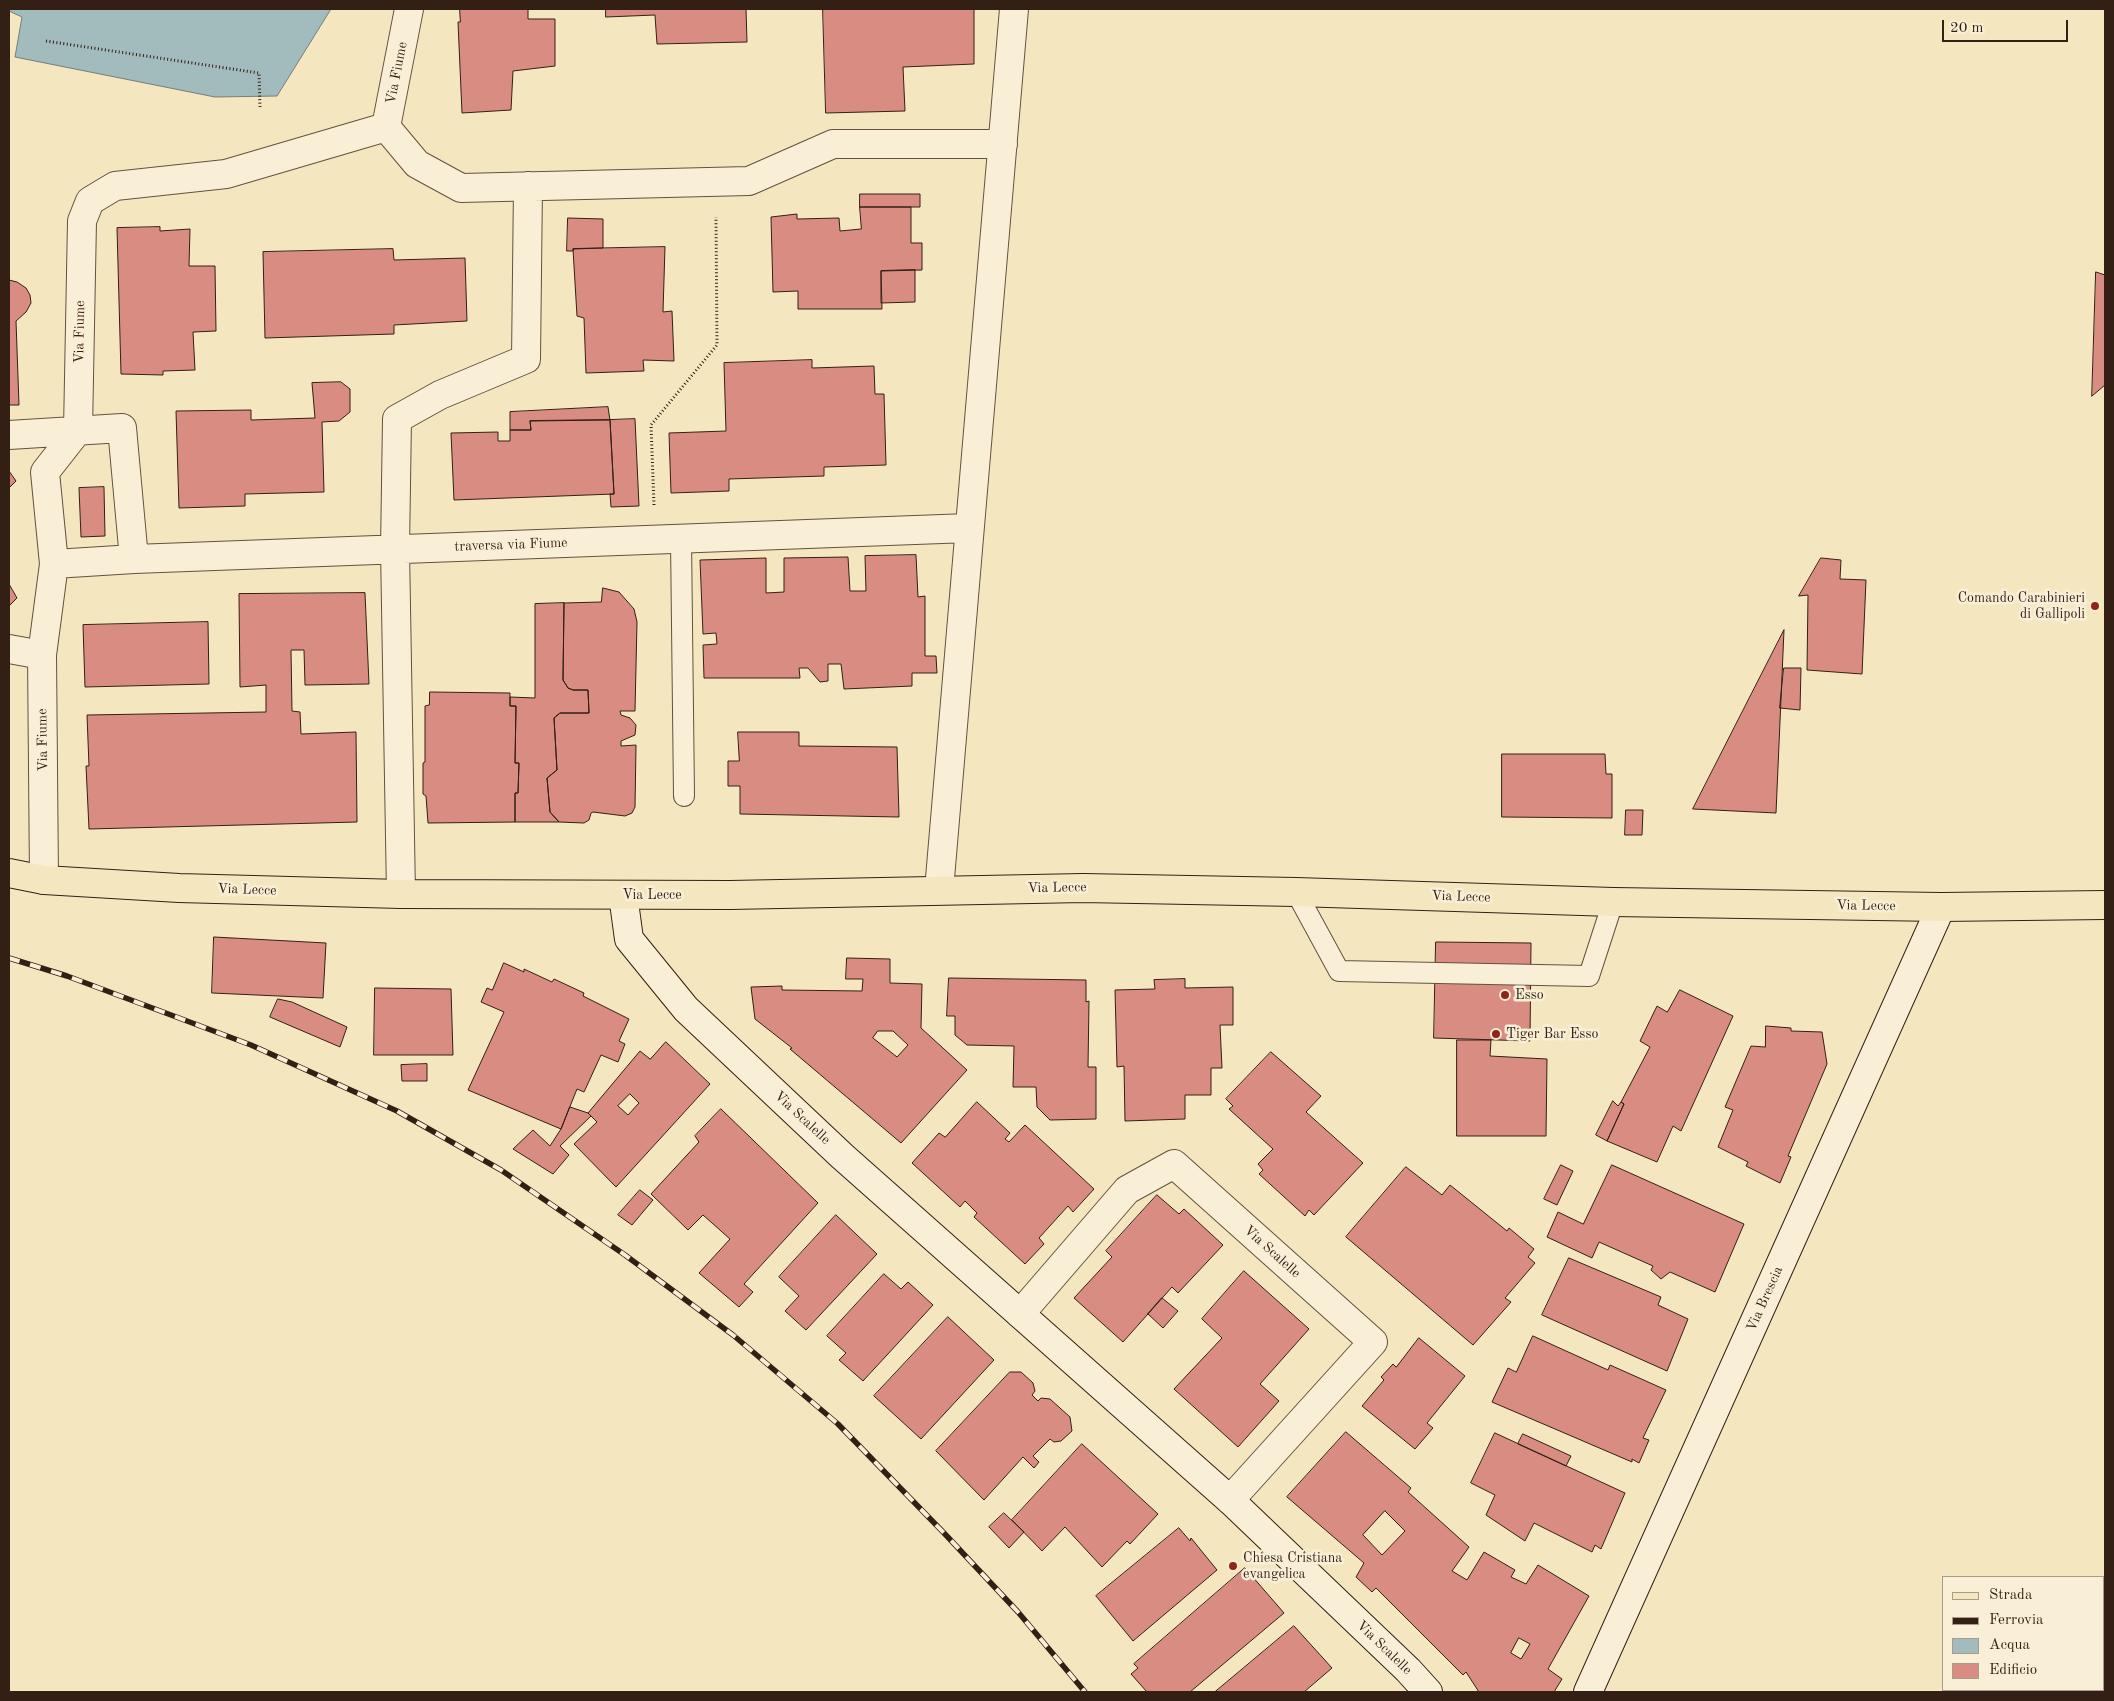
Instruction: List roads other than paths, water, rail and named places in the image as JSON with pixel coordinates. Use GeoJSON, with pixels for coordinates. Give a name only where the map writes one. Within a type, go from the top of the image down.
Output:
{"type":"FeatureCollection","features":[{"type":"Feature","properties":{"kind":"main road","name":"Via Lecce"},"geometry":{"type":"LineString","coordinates":[[9,873],[44,880],[179,888],[401,894],[740,895],[1083,888],[1296,892],[1613,902],[1941,907],[2105,906]]}},
{"type":"Feature","properties":{"kind":"street","name":"Via Fiume"},"geometry":{"type":"LineString","coordinates":[[44,880],[42,656],[54,564],[45,472],[78,430],[82,221],[90,201],[115,186],[226,174],[386,127],[410,9]]}},
{"type":"Feature","properties":{"kind":"street"},"geometry":{"type":"LineString","coordinates":[[939,890],[1014,9]]}},
{"type":"Feature","properties":{"kind":"street"},"geometry":{"type":"LineString","coordinates":[[386,127],[417,164],[461,188],[749,181],[834,144],[1002,144]]}},
{"type":"Feature","properties":{"kind":"street"},"geometry":{"type":"LineString","coordinates":[[401,894],[396,549],[397,419],[440,395],[526,359],[528,186]]}},
{"type":"Feature","properties":{"kind":"street"},"geometry":{"type":"LineString","coordinates":[[9,435],[122,428],[134,559]]}},
{"type":"Feature","properties":{"kind":"street","name":"traversa via Fiume"},"geometry":{"type":"LineString","coordinates":[[54,564],[134,559],[969,528]]}},
{"type":"Feature","properties":{"kind":"street"},"geometry":{"type":"LineString","coordinates":[[9,649],[42,656]]}},
{"type":"Feature","properties":{"kind":"street","name":"Via Scalelle"},"geometry":{"type":"LineString","coordinates":[[623,895],[629,939],[686,1009],[842,1156],[1230,1500],[1408,1670],[1428,1692]]}},
{"type":"Feature","properties":{"kind":"street","name":"Via Brescia"},"geometry":{"type":"LineString","coordinates":[[1588,1692],[1941,907]]}},
{"type":"Feature","properties":{"kind":"street","name":"Via Scalelle"},"geometry":{"type":"LineString","coordinates":[[1020,1314],[1128,1190],[1174,1164],[1373,1342],[1230,1500]]}},
{"type":"Feature","properties":{"kind":"lane"},"geometry":{"type":"LineString","coordinates":[[668,539],[684,796]]}},
{"type":"Feature","properties":{"kind":"lane"},"geometry":{"type":"LineString","coordinates":[[1296,892],[1339,971],[1589,976],[1613,902]]}},
{"type":"Feature","properties":{"kind":"water"},"geometry":{"type":"Polygon","coordinates":[[[9,9],[331,9],[277,96],[215,97],[15,57],[22,17],[9,11],[9,9]]]}},
{"type":"Feature","properties":{"kind":"railway"},"geometry":{"type":"LineString","coordinates":[[9,958],[67,976],[251,1045],[397,1111],[501,1170],[625,1255],[733,1335],[838,1424],[1018,1612],[1085,1692]]}},
{"type":"Feature","properties":{"kind":"place","name":"Comando Carabinieri di Gallipoli"},"geometry":{"type":"Point","coordinates":[2095,606]}},
{"type":"Feature","properties":{"kind":"place","name":"Esso"},"geometry":{"type":"Point","coordinates":[1505,995]}},
{"type":"Feature","properties":{"kind":"place","name":"Tiger Bar Esso"},"geometry":{"type":"Point","coordinates":[1496,1034]}},
{"type":"Feature","properties":{"kind":"place","name":"Chiesa Cristiana evangelica"},"geometry":{"type":"Point","coordinates":[1233,1566]}}]}
